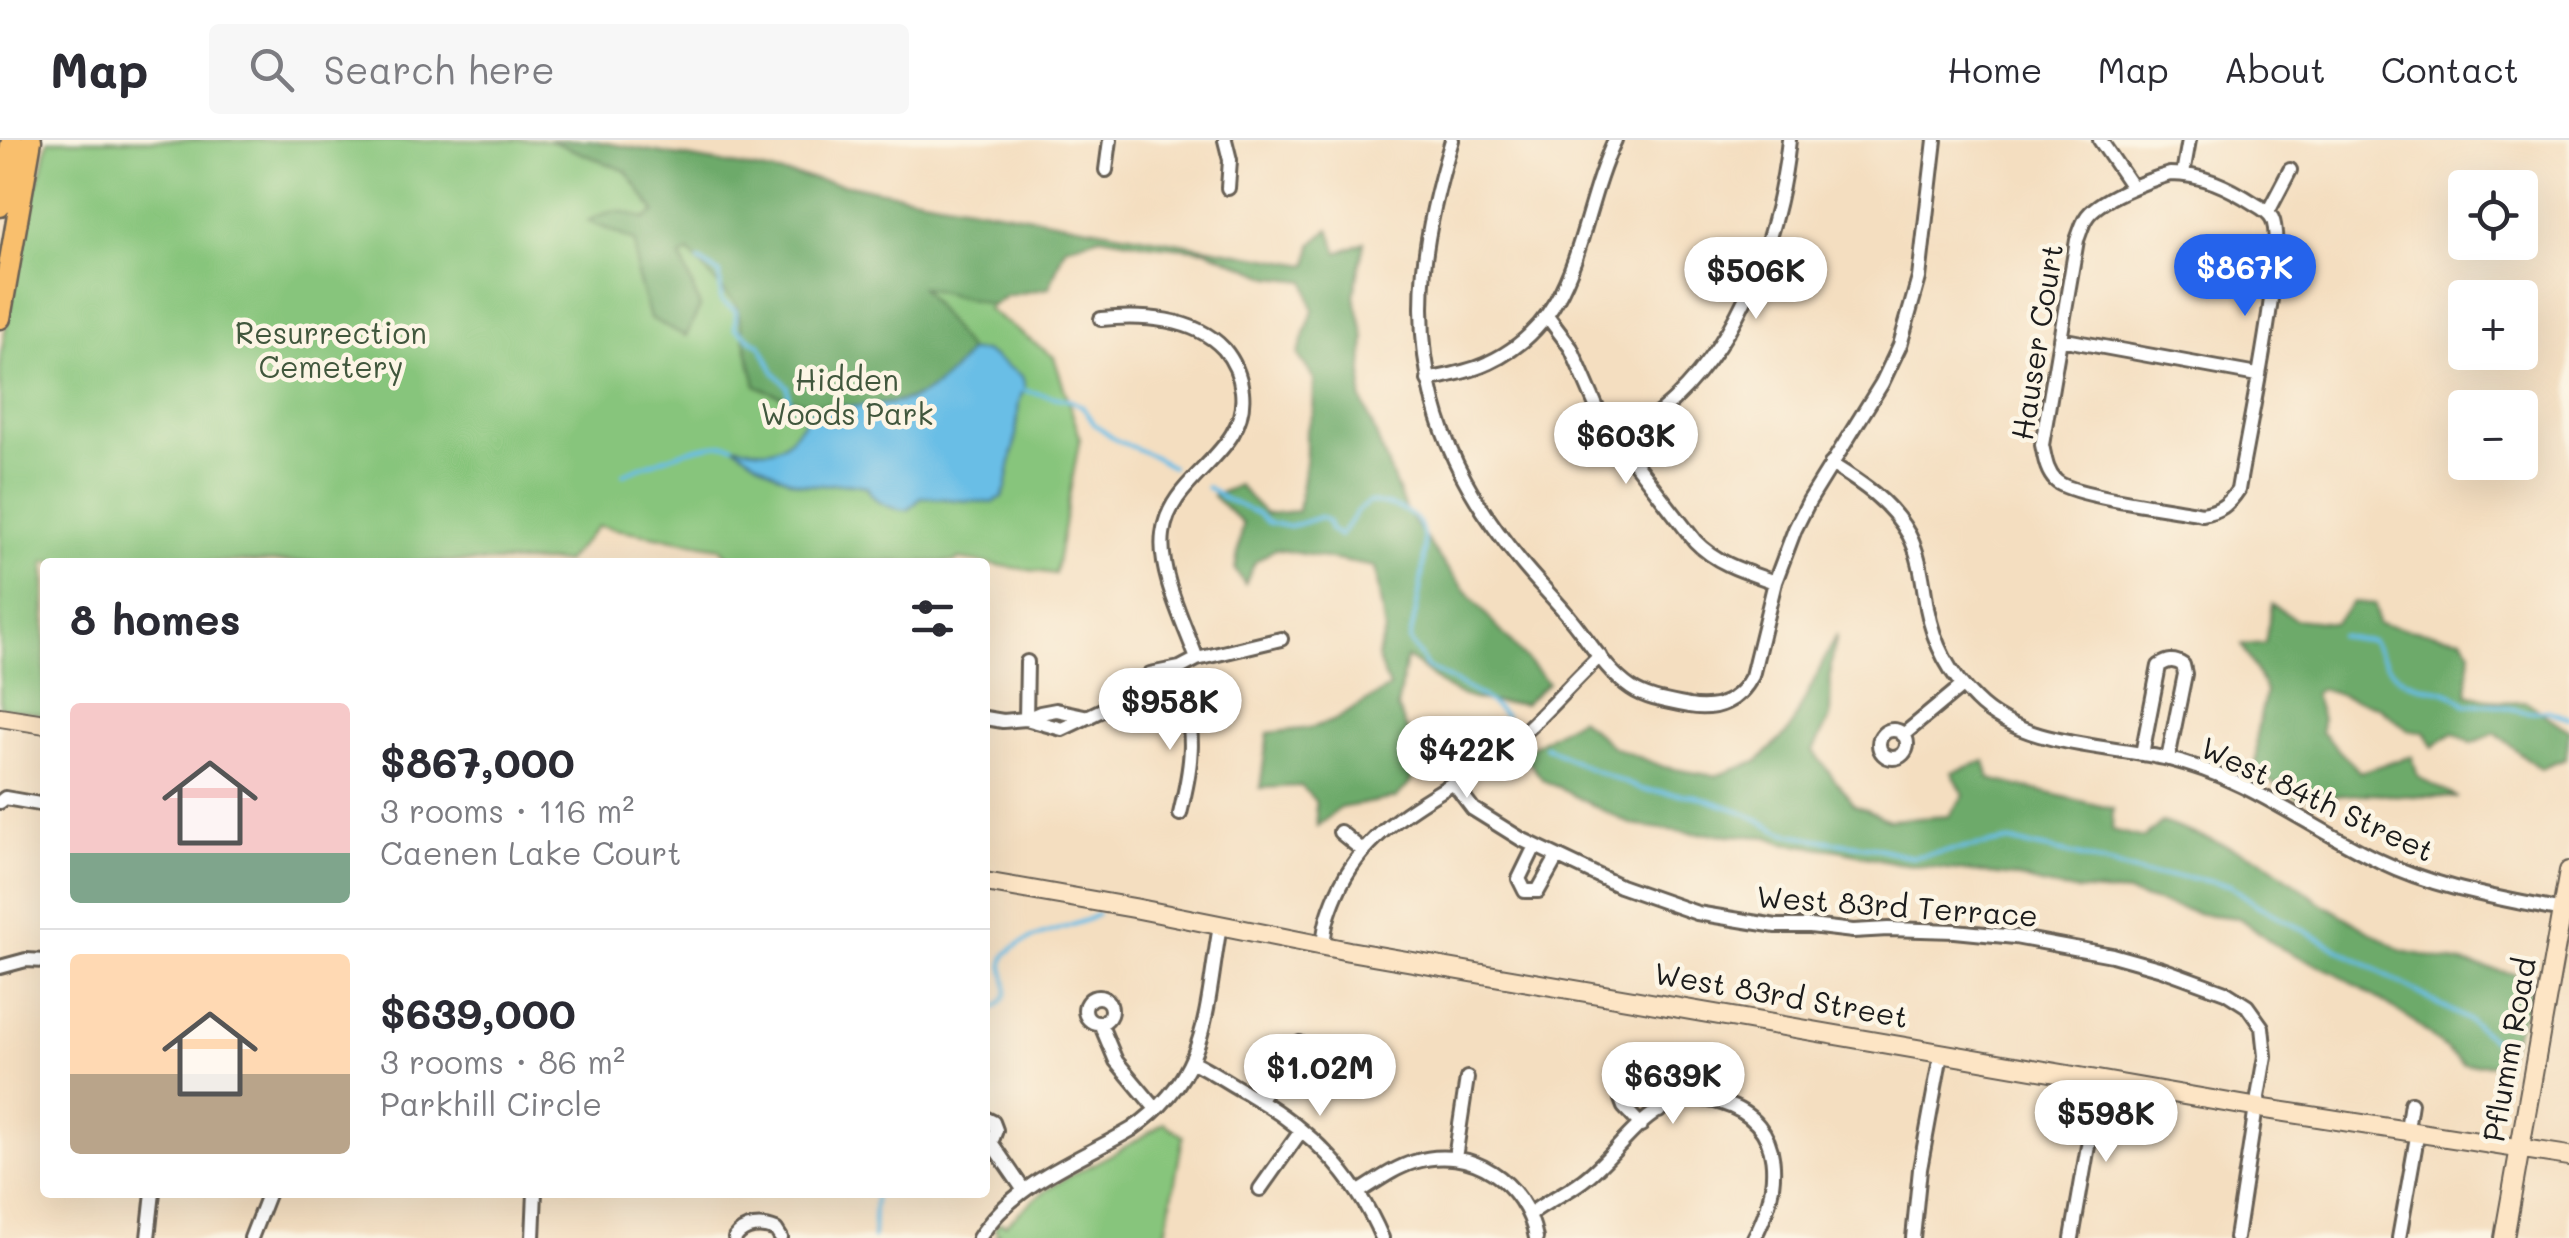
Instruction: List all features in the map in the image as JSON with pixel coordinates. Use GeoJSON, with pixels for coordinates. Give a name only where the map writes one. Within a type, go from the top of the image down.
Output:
{"type":"FeatureCollection","features":[{"type":"Feature","properties":{"kind":"main road"},"geometry":{"type":"LineString","coordinates":[[0,206],[12,140]]}},
{"type":"Feature","properties":{"kind":"main road"},"geometry":{"type":"LineString","coordinates":[[0,318],[4,268],[32,140]]}},
{"type":"Feature","properties":{"kind":"street"},"geometry":{"type":"LineString","coordinates":[[1106,170],[1110,140]]}},
{"type":"Feature","properties":{"kind":"street"},"geometry":{"type":"LineString","coordinates":[[1225,140],[1230,160],[1228,188]]}},
{"type":"Feature","properties":{"kind":"street"},"geometry":{"type":"LineString","coordinates":[[1452,140],[1425,246],[1421,285],[1421,330],[1428,380],[1448,445],[1490,522],[1520,562],[1629,686],[1641,694],[1711,708],[1733,700],[1746,688],[1774,582],[1795,529],[1882,383],[1900,345],[1919,278],[1936,140]]}},
{"type":"Feature","properties":{"kind":"street"},"geometry":{"type":"LineString","coordinates":[[1428,380],[1465,372],[1497,358],[1518,346],[1547,316],[1569,277],[1615,140]]}},
{"type":"Feature","properties":{"kind":"street"},"geometry":{"type":"LineString","coordinates":[[1619,444],[1674,400],[1717,348],[1733,321],[1771,232],[1786,172],[1789,140]]}},
{"type":"Feature","properties":{"kind":"street"},"geometry":{"type":"LineString","coordinates":[[2100,140],[2132,188]]}},
{"type":"Feature","properties":{"kind":"street"},"geometry":{"type":"LineString","coordinates":[[2060,339],[2257,375],[2275,266],[2274,221],[2268,212],[2231,188],[2183,174],[2189,140]]}},
{"type":"Feature","properties":{"kind":"street"},"geometry":{"type":"LineString","coordinates":[[2268,212],[2290,170]]}},
{"type":"Feature","properties":{"kind":"street","name":"Hauser Court"},"geometry":{"type":"LineString","coordinates":[[2183,174],[2170,174],[2132,188],[2084,220],[2042,445],[2048,471],[2059,484],[2078,492],[2202,514],[2217,512],[2238,490],[2257,375]]}},
{"type":"Feature","properties":{"kind":"street"},"geometry":{"type":"LineString","coordinates":[[1547,316],[1570,348],[1604,422],[1706,552],[1774,582]]}},
{"type":"Feature","properties":{"kind":"street"},"geometry":{"type":"LineString","coordinates":[[1101,319],[1136,318],[1203,332],[1229,355],[1242,386],[1243,403],[1232,438],[1175,498],[1162,536],[1164,562],[1197,659]]}},
{"type":"Feature","properties":{"kind":"street","name":"West 84th Street"},"geometry":{"type":"LineString","coordinates":[[1832,464],[1883,500],[1899,519],[1919,559],[1934,636],[1948,668],[1986,710],[2026,731],[2168,759],[2228,778],[2370,856],[2419,878],[2562,911]]}},
{"type":"Feature","properties":{"kind":"street"},"geometry":{"type":"LineString","coordinates":[[990,719],[1026,719],[1056,710],[1089,717],[1124,699],[1150,674],[1281,639]]}},
{"type":"Feature","properties":{"kind":"street"},"geometry":{"type":"LineString","coordinates":[[1324,945],[1334,900],[1362,850],[1399,816],[1509,745],[1600,656]]}},
{"type":"Feature","properties":{"kind":"street","name":"West 84th Street"},"geometry":{"type":"LineString","coordinates":[[2142,754],[2159,666],[2177,661],[2184,674],[2168,759]]}},
{"type":"Feature","properties":{"kind":"street"},"geometry":{"type":"LineString","coordinates":[[1026,719],[1027,662]]}},
{"type":"Feature","properties":{"kind":"street"},"geometry":{"type":"LineString","coordinates":[[1180,668],[1174,685],[1186,712],[1191,746],[1180,814]]}},
{"type":"Feature","properties":{"kind":"street"},"geometry":{"type":"LineString","coordinates":[[1124,699],[1150,696],[1174,685]]}},
{"type":"Feature","properties":{"kind":"street"},"geometry":{"type":"LineString","coordinates":[[1904,735],[1962,686]]}},
{"type":"Feature","properties":{"kind":"street"},"geometry":{"type":"LineString","coordinates":[[0,717],[40,723]]}},
{"type":"Feature","properties":{"kind":"street"},"geometry":{"type":"LineString","coordinates":[[990,728],[1002,721]]}},
{"type":"Feature","properties":{"kind":"street","name":"West 83rd Terrace"},"geometry":{"type":"LineString","coordinates":[[1454,784],[1473,810],[1535,846],[1620,886],[1697,913],[1741,922],[1853,932],[1921,930],[2015,937],[2099,952],[2194,980],[2236,997],[2253,1012],[2262,1027],[2265,1056],[2236,1238]]}},
{"type":"Feature","properties":{"kind":"street"},"geometry":{"type":"LineString","coordinates":[[0,802],[4,798],[40,804]]}},
{"type":"Feature","properties":{"kind":"street"},"geometry":{"type":"LineString","coordinates":[[1340,832],[1362,850]]}},
{"type":"Feature","properties":{"kind":"street"},"geometry":{"type":"LineString","coordinates":[[1535,846],[1520,879],[1525,892],[1538,891],[1558,856]]}},
{"type":"Feature","properties":{"kind":"street","name":"Pflumm Road"},"geometry":{"type":"LineString","coordinates":[[2504,1238],[2569,870]]}},
{"type":"Feature","properties":{"kind":"street","name":"West 83rd Street"},"geometry":{"type":"LineString","coordinates":[[990,883],[2259,1108],[2569,1156]]}},
{"type":"Feature","properties":{"kind":"street"},"geometry":{"type":"LineString","coordinates":[[979,1238],[1024,1189],[1132,1128],[1176,1090],[1193,1062],[1202,1036],[1220,926]]}},
{"type":"Feature","properties":{"kind":"street"},"geometry":{"type":"LineString","coordinates":[[0,967],[40,961]]}},
{"type":"Feature","properties":{"kind":"street"},"geometry":{"type":"LineString","coordinates":[[1100,1024],[1116,1061],[1156,1109]]}},
{"type":"Feature","properties":{"kind":"street"},"geometry":{"type":"LineString","coordinates":[[1259,1100],[1300,1043]]}},
{"type":"Feature","properties":{"kind":"street"},"geometry":{"type":"LineString","coordinates":[[1913,1238],[1920,1169],[1944,1052]]}},
{"type":"Feature","properties":{"kind":"street"},"geometry":{"type":"LineString","coordinates":[[1193,1062],[1259,1100],[1330,1156],[1360,1192],[1382,1238]]}},
{"type":"Feature","properties":{"kind":"street"},"geometry":{"type":"LineString","coordinates":[[1455,1158],[1467,1078]]}},
{"type":"Feature","properties":{"kind":"street"},"geometry":{"type":"LineString","coordinates":[[2072,1238],[2102,1080]]}},
{"type":"Feature","properties":{"kind":"street"},"geometry":{"type":"LineString","coordinates":[[1640,1126],[1624,1108],[1624,1092],[1632,1087],[1643,1092],[1659,1111]]}},
{"type":"Feature","properties":{"kind":"street"},"geometry":{"type":"LineString","coordinates":[[1530,1214],[1585,1180],[1659,1111],[1682,1101],[1710,1100],[1767,1125],[1774,1183],[1754,1238]]}},
{"type":"Feature","properties":{"kind":"street"},"geometry":{"type":"LineString","coordinates":[[2400,1238],[2412,1130],[2410,1104]]}},
{"type":"Feature","properties":{"kind":"street"},"geometry":{"type":"LineString","coordinates":[[1260,1189],[1301,1131]]}},
{"type":"Feature","properties":{"kind":"street"},"geometry":{"type":"LineString","coordinates":[[990,1144],[1024,1189]]}},
{"type":"Feature","properties":{"kind":"street"},"geometry":{"type":"LineString","coordinates":[[1360,1192],[1412,1162],[1444,1156],[1455,1158],[1504,1180],[1525,1204],[1536,1238]]}},
{"type":"Feature","properties":{"kind":"street"},"geometry":{"type":"LineString","coordinates":[[148,1238],[152,1198]]}},
{"type":"Feature","properties":{"kind":"street"},"geometry":{"type":"LineString","coordinates":[[251,1238],[267,1198]]}},
{"type":"Feature","properties":{"kind":"street"},"geometry":{"type":"LineString","coordinates":[[533,1238],[535,1198]]}},
{"type":"Feature","properties":{"kind":"street"},"geometry":{"type":"LineString","coordinates":[[735,1238],[750,1228],[766,1226],[776,1230],[781,1238]]}},
{"type":"Feature","properties":{"kind":"green space","name":"Resurrection Cemetery"},"geometry":{"type":"Polygon","coordinates":[[[48,140],[544,140],[1052,225],[1006,296],[987,309],[1054,357],[1080,437],[1055,574],[990,564],[990,558],[730,558],[720,547],[598,526],[569,558],[40,558],[40,714],[0,707],[0,359],[26,215],[48,140]]]}},
{"type":"Feature","properties":{"kind":"green space","name":"Hidden Woods Park"},"geometry":{"type":"Polygon","coordinates":[[[549,140],[589,140],[1308,265],[1312,245],[1329,229],[1338,253],[1364,242],[1354,295],[1365,338],[1361,397],[1405,509],[1443,563],[1548,683],[1524,704],[1483,701],[1454,692],[1406,658],[1397,708],[1414,744],[1405,752],[1412,781],[1396,798],[1340,808],[1317,826],[1315,801],[1301,786],[1260,788],[1268,733],[1333,721],[1389,688],[1377,657],[1385,632],[1375,567],[1275,549],[1255,562],[1245,584],[1235,570],[1243,524],[1213,496],[1238,485],[1265,514],[1298,511],[1306,432],[1313,414],[1314,379],[1298,355],[1313,311],[1306,281],[1271,277],[1206,250],[1100,236],[1065,247],[1049,288],[1006,296],[992,305],[921,287],[969,351],[948,378],[931,390],[913,398],[868,406],[795,400],[756,385],[736,305],[689,252],[681,257],[700,307],[686,336],[650,318],[637,275],[635,241],[588,221],[610,212],[645,219],[655,212],[626,171],[549,140]]]}},
{"type":"Feature","properties":{"kind":"green space"},"geometry":{"type":"Polygon","coordinates":[[[2353,602],[2375,604],[2378,624],[2462,638],[2471,650],[2467,694],[2502,702],[2526,701],[2569,731],[2566,759],[2540,769],[2495,733],[2472,743],[2453,733],[2433,747],[2425,732],[2408,730],[2379,707],[2320,689],[2314,694],[2322,719],[2321,732],[2360,772],[2412,756],[2418,777],[2458,798],[2366,794],[2298,798],[2256,773],[2257,730],[2266,691],[2242,645],[2265,643],[2272,604],[2295,619],[2335,623],[2353,602]]]}},
{"type":"Feature","properties":{"kind":"green space"},"geometry":{"type":"Polygon","coordinates":[[[1837,634],[1831,664],[1830,717],[1813,751],[1853,804],[1889,820],[1949,816],[1964,795],[1952,772],[1985,761],[1990,779],[2113,809],[2112,830],[2144,838],[2162,822],[2261,858],[2320,902],[2403,951],[2521,975],[2532,994],[2502,1065],[2463,1064],[2412,1020],[2336,973],[2278,947],[2239,918],[2201,914],[2128,894],[2062,889],[2014,877],[1897,863],[1768,837],[1632,825],[1543,780],[1522,753],[1579,718],[1613,747],[1664,767],[1715,776],[1757,762],[1789,731],[1837,634]]]}},
{"type":"Feature","properties":{"kind":"green space"},"geometry":{"type":"Polygon","coordinates":[[[1164,1123],[1183,1136],[1165,1238],[994,1238],[999,1233],[994,1229],[1000,1222],[1005,1225],[1053,1186],[1164,1123]]]}},
{"type":"Feature","properties":{"kind":"water"},"geometry":{"type":"Polygon","coordinates":[[[969,351],[984,351],[1022,376],[1025,386],[1006,488],[1002,497],[992,503],[922,497],[908,510],[896,509],[879,501],[867,487],[795,482],[733,445],[759,450],[781,446],[802,424],[806,413],[815,409],[882,404],[919,396],[952,372],[969,351]]]}},
{"type":"Feature","properties":{"kind":"waterway"},"geometry":{"type":"LineString","coordinates":[[699,261],[720,274],[721,301],[736,311],[735,328],[761,346],[774,372],[787,386],[789,401],[807,414]]}},
{"type":"Feature","properties":{"kind":"waterway"},"geometry":{"type":"LineString","coordinates":[[1023,390],[1082,406],[1094,424],[1116,440],[1172,467]]}},
{"type":"Feature","properties":{"kind":"waterway"},"geometry":{"type":"LineString","coordinates":[[623,474],[693,449],[733,445]]}},
{"type":"Feature","properties":{"kind":"waterway"},"geometry":{"type":"LineString","coordinates":[[1207,487],[1267,522],[1289,527],[1320,517],[1340,536],[1357,511],[1369,502],[1398,508],[1414,517],[1421,526],[1424,557],[1410,641],[1427,667],[1481,696],[1506,716]]}},
{"type":"Feature","properties":{"kind":"waterway"},"geometry":{"type":"LineString","coordinates":[[2340,636],[2371,641],[2398,676],[2446,692],[2466,705],[2490,704],[2527,712],[2546,710],[2569,718]]}},
{"type":"Feature","properties":{"kind":"waterway"},"geometry":{"type":"LineString","coordinates":[[1545,746],[1643,790],[1696,796],[1743,812],[1784,833],[1912,857],[2008,841],[2144,874],[2230,885],[2257,905],[2470,1021],[2502,1047]]}},
{"type":"Feature","properties":{"kind":"waterway"},"geometry":{"type":"LineString","coordinates":[[990,1011],[1007,990],[1003,962],[1013,948],[1098,914]]}},
{"type":"Feature","properties":{"kind":"waterway"},"geometry":{"type":"LineString","coordinates":[[873,1238],[875,1198]]}}]}
